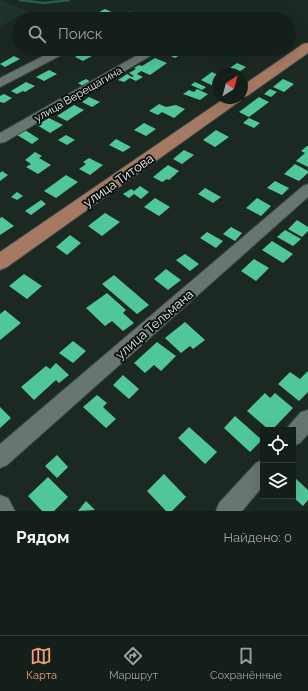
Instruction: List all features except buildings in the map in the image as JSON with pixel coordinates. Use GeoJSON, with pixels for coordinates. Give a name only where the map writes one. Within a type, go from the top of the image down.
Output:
{"type":"FeatureCollection","features":[{"type":"Feature","properties":{"kind":"main road"},"geometry":{"type":"LineString","coordinates":[[248,89],[308,48]]}},
{"type":"Feature","properties":{"kind":"main road","name":"улица Титова"},"geometry":{"type":"LineString","coordinates":[[0,262],[226,104]]}},
{"type":"Feature","properties":{"kind":"street"},"geometry":{"type":"LineString","coordinates":[[0,83],[52,56]]}},
{"type":"Feature","properties":{"kind":"street","name":"улица Верещагина"},"geometry":{"type":"LineString","coordinates":[[0,139],[144,56]]}},
{"type":"Feature","properties":{"kind":"street","name":"улица Тельмана"},"geometry":{"type":"LineString","coordinates":[[0,458],[308,189]]}},
{"type":"Feature","properties":{"kind":"street"},"geometry":{"type":"LineString","coordinates":[[296,433],[308,419]]}},
{"type":"Feature","properties":{"kind":"street"},"geometry":{"type":"LineString","coordinates":[[227,511],[260,473]]}},
{"type":"Feature","properties":{"kind":"street"},"geometry":{"type":"LineString","coordinates":[[0,506],[4,511]]}},
{"type":"Feature","properties":{"kind":"shaded area"},"geometry":{"type":"Polygon","coordinates":[[[0,0],[27,11],[12,12],[12,20],[0,27],[0,0]]]}},
{"type":"Feature","properties":{"kind":"waterway"},"geometry":{"type":"LineString","coordinates":[[20,0],[44,3],[69,0]]}}]}
